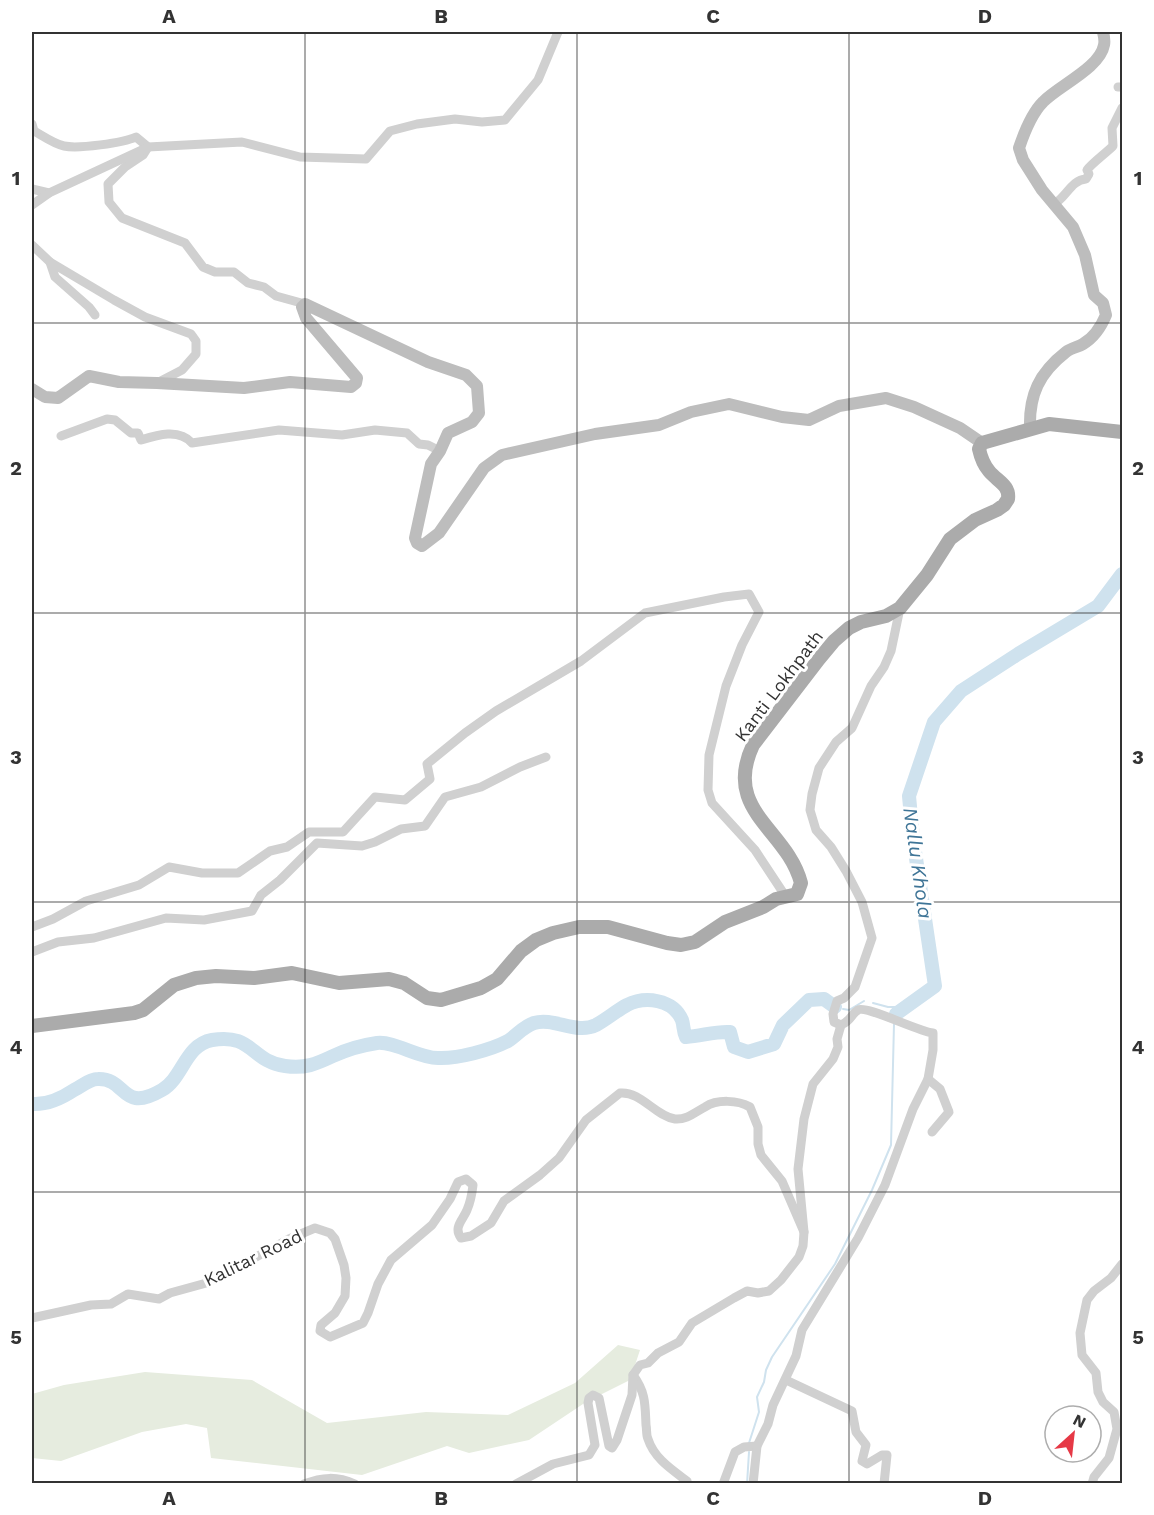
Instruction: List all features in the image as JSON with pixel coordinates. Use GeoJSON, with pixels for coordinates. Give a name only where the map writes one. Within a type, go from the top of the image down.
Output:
{"type":"FeatureCollection","features":[{"type":"Feature","properties":{"kind":"main road"},"geometry":{"type":"LineString","coordinates":[[982,443],[1030,428],[1054,424],[1122,432]]}},
{"type":"Feature","properties":{"kind":"main road","name":"Kanti Lokhpath"},"geometry":{"type":"LineString","coordinates":[[786,897],[799,891],[801,883],[793,863],[760,820],[749,800],[744,772],[746,760],[766,727],[834,641],[849,628],[861,622],[886,616],[900,608],[927,575],[950,539],[975,520],[1004,505],[1008,499],[1007,489],[990,473],[981,460],[979,449],[982,443]]}},
{"type":"Feature","properties":{"kind":"main road"},"geometry":{"type":"LineString","coordinates":[[32,1026],[143,1011],[174,985],[196,978],[216,976],[254,978],[292,974],[339,983],[389,978],[404,983],[427,998],[441,1000],[481,988],[496,979],[521,951],[536,940],[553,933],[579,927],[608,927],[681,945],[694,942],[736,917],[763,907],[776,899],[786,897]]}},
{"type":"Feature","properties":{"kind":"street"},"geometry":{"type":"LineString","coordinates":[[32,205],[49,192],[148,147],[243,142],[300,156],[366,159],[390,131],[455,119],[482,122],[505,120],[538,80],[558,32]]}},
{"type":"Feature","properties":{"kind":"street"},"geometry":{"type":"LineString","coordinates":[[1030,428],[1031,397],[1040,379],[1068,351],[1085,343],[1094,335],[1106,315],[1103,303],[1094,295],[1085,255],[1073,227],[1033,176],[1019,148],[1034,115],[1043,102],[1088,68],[1101,53],[1104,43],[1103,32]]}},
{"type":"Feature","properties":{"kind":"street"},"geometry":{"type":"LineString","coordinates":[[1054,204],[1062,200],[1081,179],[1086,179],[1089,166],[1113,146],[1112,128],[1122,108]]}},
{"type":"Feature","properties":{"kind":"street"},"geometry":{"type":"LineString","coordinates":[[32,124],[34,132],[64,146],[111,144],[136,137],[148,147]]}},
{"type":"Feature","properties":{"kind":"street"},"geometry":{"type":"LineString","coordinates":[[148,147],[143,155],[125,167],[108,184],[109,202],[123,218],[185,243],[203,267],[215,272],[234,272],[248,283],[264,287],[276,296],[305,304],[429,362],[466,375],[477,386],[479,413],[472,422],[448,433],[431,464],[416,538],[417,543],[422,546],[439,533],[484,468],[502,455],[595,434],[658,425],[691,411],[729,404],[782,417],[809,420],[839,406],[886,398],[914,407],[960,428],[982,443]]}},
{"type":"Feature","properties":{"kind":"street"},"geometry":{"type":"LineString","coordinates":[[32,189],[49,192]]}},
{"type":"Feature","properties":{"kind":"street"},"geometry":{"type":"LineString","coordinates":[[32,245],[50,262],[145,317],[191,334],[196,341],[196,354],[182,370],[157,383]]}},
{"type":"Feature","properties":{"kind":"street"},"geometry":{"type":"LineString","coordinates":[[50,262],[55,277],[89,307],[94,315]]}},
{"type":"Feature","properties":{"kind":"street"},"geometry":{"type":"LineString","coordinates":[[32,389],[52,399],[58,398],[88,376],[118,382],[244,388],[290,382],[351,387],[356,384],[357,378],[306,318],[302,311],[305,304]]}},
{"type":"Feature","properties":{"kind":"street"},"geometry":{"type":"LineString","coordinates":[[61,436],[107,419],[115,420],[131,433],[138,433],[141,440],[165,433],[187,437],[192,443],[279,430],[342,435],[375,430],[407,433],[418,444],[440,451]]}},
{"type":"Feature","properties":{"kind":"street"},"geometry":{"type":"LineString","coordinates":[[343,832],[375,797],[405,800],[430,779],[428,765],[465,733],[496,711],[581,661],[645,613],[749,594],[759,612],[742,645],[726,686],[709,755],[708,790],[712,803],[756,850],[786,897]]}},
{"type":"Feature","properties":{"kind":"street"},"geometry":{"type":"LineString","coordinates":[[753,1484],[757,1446],[796,1356],[802,1330],[858,1238],[885,1185],[913,1109],[928,1079],[933,1050],[933,1033],[899,1023],[883,1014],[861,1009],[857,1010],[849,1021],[841,1025],[834,1022],[833,1014],[837,1001],[844,998],[855,987],[872,938],[862,902],[831,847],[816,830],[810,810],[819,768],[836,742],[852,728],[871,686],[884,667],[891,651],[900,608]]}},
{"type":"Feature","properties":{"kind":"street"},"geometry":{"type":"LineString","coordinates":[[32,951],[58,942],[94,938],[166,918],[204,920],[241,915],[252,911],[261,895],[280,880],[317,843],[362,846],[401,829],[425,826],[445,797],[481,787],[520,767],[546,757]]}},
{"type":"Feature","properties":{"kind":"street"},"geometry":{"type":"LineString","coordinates":[[32,927],[53,919],[86,901],[139,885],[169,867],[202,873],[237,873],[270,852],[287,847],[309,832],[343,832],[360,842],[362,846]]}},
{"type":"Feature","properties":{"kind":"street"},"geometry":{"type":"LineString","coordinates":[[516,1484],[552,1464],[589,1455],[595,1445],[588,1403],[588,1398],[593,1395],[599,1398],[609,1446],[612,1448],[617,1440],[632,1395],[633,1375],[640,1365],[648,1363],[658,1353],[679,1342],[692,1323],[747,1292],[770,1291],[799,1257],[804,1232],[798,1169],[807,1102],[813,1084],[836,1053],[841,1025]]}},
{"type":"Feature","properties":{"kind":"street"},"geometry":{"type":"LineString","coordinates":[[928,1079],[940,1089],[949,1112],[932,1132]]}},
{"type":"Feature","properties":{"kind":"street","name":"Kalitar Road"},"geometry":{"type":"LineString","coordinates":[[32,1318],[92,1305],[111,1304],[128,1294],[159,1299],[170,1293],[210,1282],[289,1239],[315,1228],[330,1233],[335,1239],[346,1278],[345,1296],[335,1312],[321,1325],[320,1331],[330,1337],[363,1323],[378,1284],[391,1260],[432,1225],[450,1199],[458,1182],[466,1179],[473,1185],[467,1211],[458,1226],[461,1238],[482,1231],[491,1223],[504,1201],[559,1158],[586,1120],[620,1093],[625,1092],[637,1097],[667,1117],[677,1119],[694,1114],[710,1104],[738,1102],[750,1107],[758,1127],[758,1144],[761,1155],[782,1181],[804,1232]]}},
{"type":"Feature","properties":{"kind":"street"},"geometry":{"type":"LineString","coordinates":[[1092,1484],[1094,1477],[1109,1458],[1117,1429],[1113,1412],[1103,1402],[1098,1392],[1096,1373],[1082,1355],[1080,1333],[1087,1300],[1122,1264]]}},
{"type":"Feature","properties":{"kind":"street"},"geometry":{"type":"LineString","coordinates":[[633,1375],[642,1387],[645,1400],[647,1438],[656,1455],[687,1481],[686,1484]]}},
{"type":"Feature","properties":{"kind":"street"},"geometry":{"type":"LineString","coordinates":[[786,1380],[852,1411],[856,1432],[866,1445],[862,1461],[867,1464],[882,1455],[887,1455],[884,1484]]}},
{"type":"Feature","properties":{"kind":"street"},"geometry":{"type":"LineString","coordinates":[[723,1484],[735,1452],[757,1446]]}},
{"type":"Feature","properties":{"kind":"street"},"geometry":{"type":"LineString","coordinates":[[304,1484],[321,1478],[338,1478],[355,1484]]}},
{"type":"Feature","properties":{"kind":"shaded area"},"geometry":{"type":"Polygon","coordinates":[[[618,1345],[640,1350],[630,1380],[586,1402],[529,1440],[469,1453],[447,1446],[362,1475],[211,1458],[207,1428],[186,1424],[142,1432],[61,1461],[32,1458],[32,1394],[64,1385],[145,1372],[252,1380],[327,1423],[426,1412],[508,1415],[575,1383],[618,1345]]]}},
{"type":"Feature","properties":{"kind":"waterway","name":"Nallu Khola"},"geometry":{"type":"LineString","coordinates":[[896,1014],[935,986],[909,796],[934,722],[961,691],[1098,606],[1122,574]]}},
{"type":"Feature","properties":{"kind":"waterway"},"geometry":{"type":"LineString","coordinates":[[32,1104],[54,1100],[95,1079],[107,1080],[131,1097],[149,1096],[169,1085],[196,1048],[212,1040],[236,1040],[273,1063],[292,1067],[310,1065],[349,1050],[377,1043],[391,1044],[430,1057],[446,1058],[493,1048],[508,1041],[534,1023],[549,1022],[588,1028],[627,1005],[650,1000],[665,1004],[678,1013],[686,1037],[730,1032],[734,1047],[748,1052],[774,1044],[783,1025],[809,1000],[824,999],[835,1007]]}},
{"type":"Feature","properties":{"kind":"waterway"},"geometry":{"type":"LineString","coordinates":[[843,1009],[849,1010],[864,1001]]}},
{"type":"Feature","properties":{"kind":"waterway"},"geometry":{"type":"LineString","coordinates":[[873,1003],[888,1007],[906,1007]]}},
{"type":"Feature","properties":{"kind":"waterway"},"geometry":{"type":"LineString","coordinates":[[749,1443],[759,1412],[757,1397],[772,1357],[835,1264],[872,1190],[891,1145],[894,1024]]}},
{"type":"Feature","properties":{"kind":"waterway"},"geometry":{"type":"LineString","coordinates":[[747,1484],[749,1452]]}}]}
